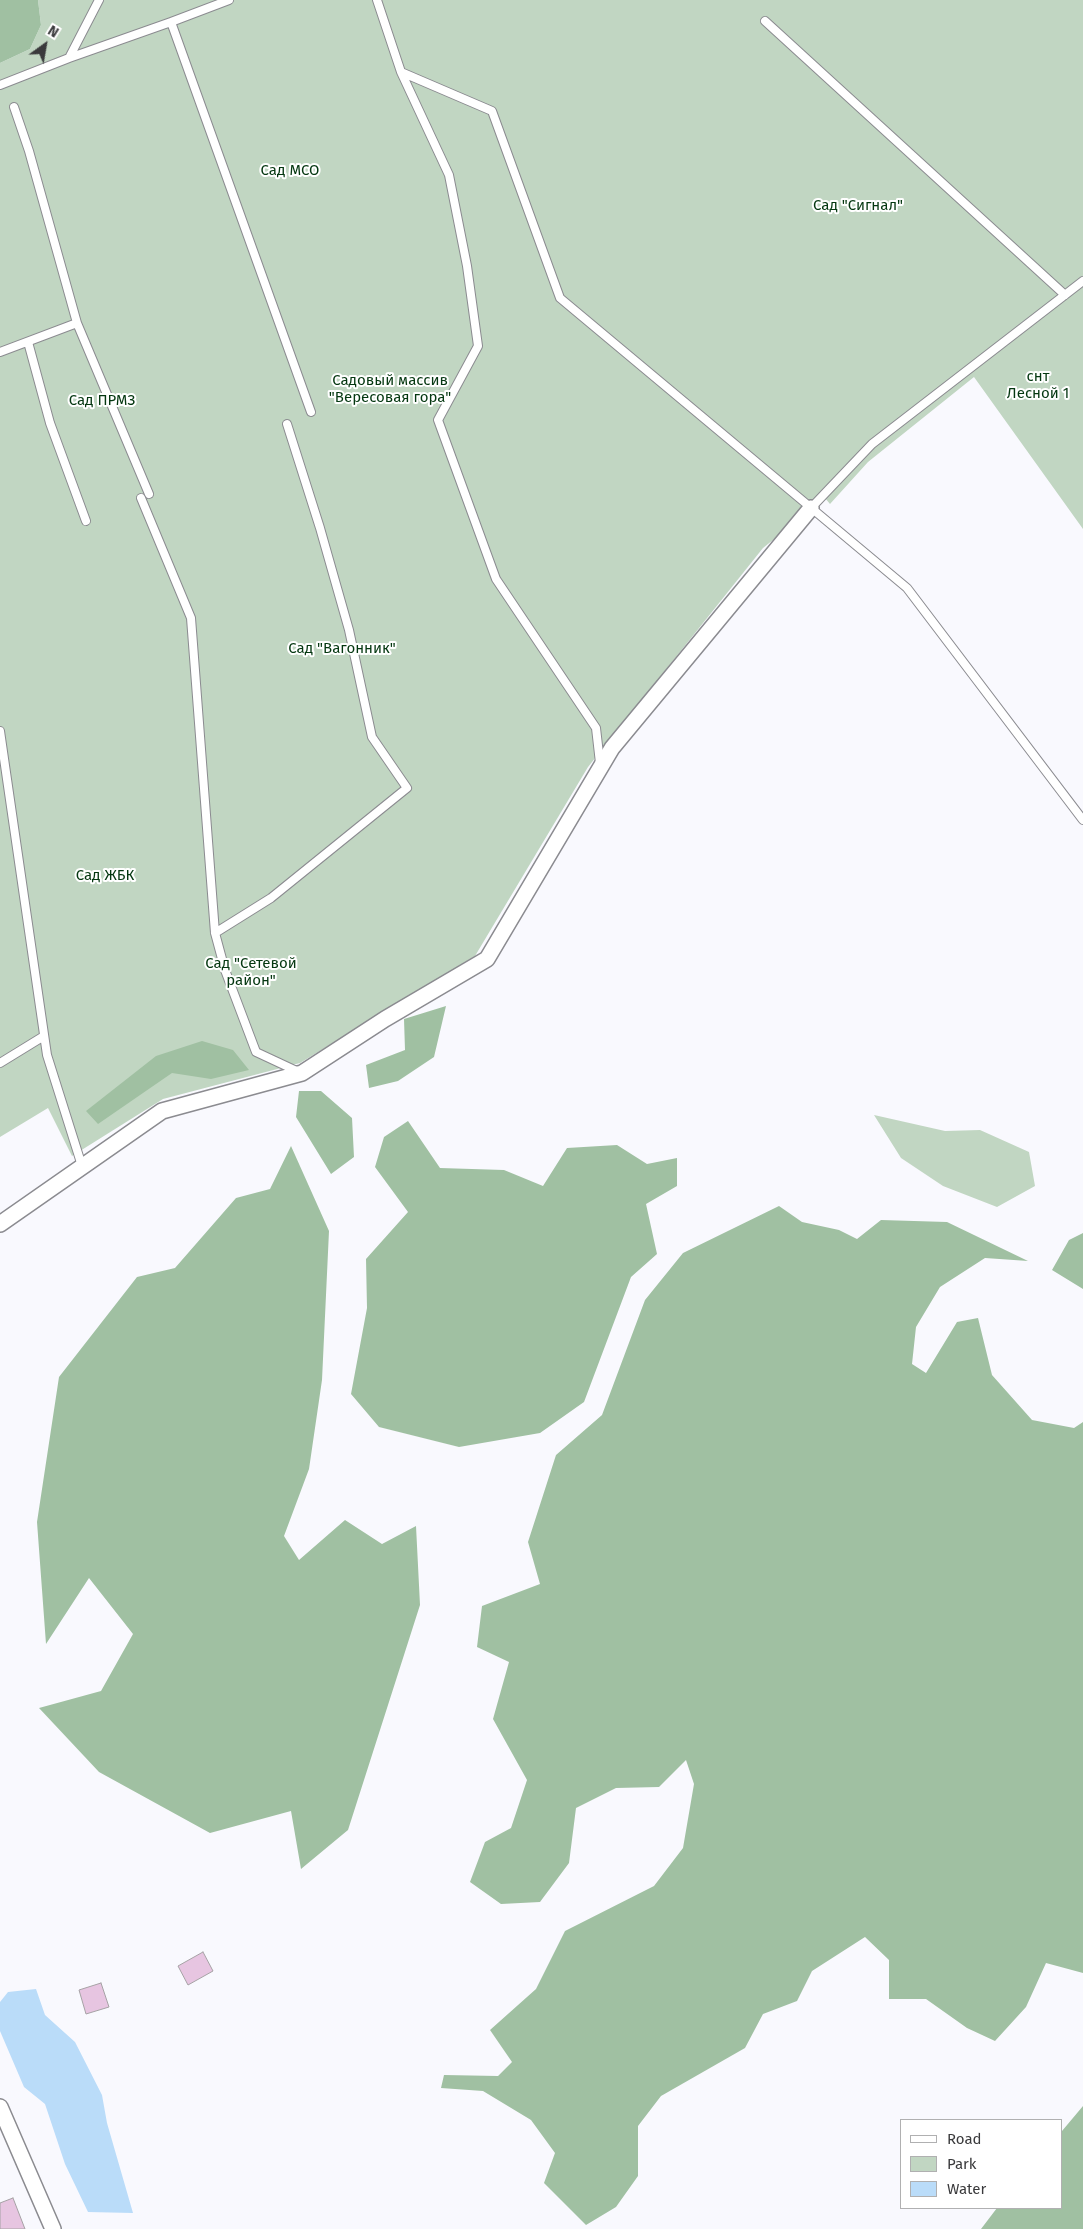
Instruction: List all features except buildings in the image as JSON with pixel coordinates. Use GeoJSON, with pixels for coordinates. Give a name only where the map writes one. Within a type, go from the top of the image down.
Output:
{"type":"FeatureCollection","features":[{"type":"Feature","properties":{"kind":"street"},"geometry":{"type":"LineString","coordinates":[[0,1224],[162,1110],[302,1073],[385,1019],[487,959],[612,748],[811,508]]}},
{"type":"Feature","properties":{"kind":"street"},"geometry":{"type":"LineString","coordinates":[[0,2107],[53,2229]]}},
{"type":"Feature","properties":{"kind":"lane"},"geometry":{"type":"LineString","coordinates":[[69,58],[100,0]]}},
{"type":"Feature","properties":{"kind":"lane"},"geometry":{"type":"LineString","coordinates":[[0,85],[230,0]]}},
{"type":"Feature","properties":{"kind":"lane"},"geometry":{"type":"LineString","coordinates":[[377,0],[401,72],[449,175],[467,266],[478,346],[438,420],[496,579],[596,728],[600,768]]}},
{"type":"Feature","properties":{"kind":"lane"},"geometry":{"type":"LineString","coordinates":[[765,21],[1065,295]]}},
{"type":"Feature","properties":{"kind":"lane"},"geometry":{"type":"LineString","coordinates":[[171,22],[311,412]]}},
{"type":"Feature","properties":{"kind":"lane"},"geometry":{"type":"LineString","coordinates":[[401,72],[492,111],[560,298],[654,374],[811,508],[860,546],[907,588],[1083,820]]}},
{"type":"Feature","properties":{"kind":"lane"},"geometry":{"type":"LineString","coordinates":[[14,107],[29,151],[77,323],[149,494]]}},
{"type":"Feature","properties":{"kind":"lane"},"geometry":{"type":"LineString","coordinates":[[811,508],[872,444],[1083,281]]}},
{"type":"Feature","properties":{"kind":"lane"},"geometry":{"type":"LineString","coordinates":[[0,341],[2,351],[77,323]]}},
{"type":"Feature","properties":{"kind":"lane"},"geometry":{"type":"LineString","coordinates":[[28,342],[50,423],[86,521]]}},
{"type":"Feature","properties":{"kind":"lane"},"geometry":{"type":"LineString","coordinates":[[215,932],[272,898],[407,788],[372,737],[349,630],[320,528],[287,424]]}},
{"type":"Feature","properties":{"kind":"lane"},"geometry":{"type":"LineString","coordinates":[[141,498],[191,618],[215,932],[225,970],[256,1052],[302,1073]]}},
{"type":"Feature","properties":{"kind":"lane"},"geometry":{"type":"LineString","coordinates":[[0,731],[47,1055],[82,1166]]}},
{"type":"Feature","properties":{"kind":"lane"},"geometry":{"type":"LineString","coordinates":[[0,1063],[44,1036]]}},
{"type":"Feature","properties":{"kind":"green space"},"geometry":{"type":"Polygon","coordinates":[[[0,0],[38,0],[41,25],[30,49],[0,63],[0,0]]]}},
{"type":"Feature","properties":{"kind":"green space","name":"Садовый массив \"Вересовая гора\""},"geometry":{"type":"Polygon","coordinates":[[[38,0],[1083,0],[1083,529],[974,377],[868,462],[830,504],[825,498],[763,548],[588,767],[475,956],[300,1063],[163,1099],[72,1156],[48,1108],[0,1137],[0,63],[30,49],[41,25],[38,0]]]}},
{"type":"Feature","properties":{"kind":"green space"},"geometry":{"type":"Polygon","coordinates":[[[446,1006],[434,1057],[398,1081],[369,1088],[366,1065],[405,1050],[404,1019],[446,1006]]]}},
{"type":"Feature","properties":{"kind":"green space"},"geometry":{"type":"Polygon","coordinates":[[[202,1041],[233,1050],[249,1070],[211,1079],[172,1073],[98,1124],[86,1111],[156,1056],[202,1041]]]}},
{"type":"Feature","properties":{"kind":"green space"},"geometry":{"type":"Polygon","coordinates":[[[299,1091],[321,1091],[352,1118],[354,1157],[331,1174],[296,1117],[299,1091]]]}},
{"type":"Feature","properties":{"kind":"green space"},"geometry":{"type":"Polygon","coordinates":[[[874,1115],[945,1131],[980,1130],[1029,1152],[1035,1186],[997,1207],[943,1186],[901,1158],[874,1115]]]}},
{"type":"Feature","properties":{"kind":"green space"},"geometry":{"type":"Polygon","coordinates":[[[408,1121],[440,1168],[504,1170],[543,1186],[567,1148],[617,1145],[647,1164],[677,1158],[677,1186],[646,1204],[657,1254],[631,1277],[584,1402],[540,1433],[459,1447],[379,1427],[351,1394],[367,1308],[366,1259],[408,1212],[375,1167],[384,1137],[408,1121]]]}},
{"type":"Feature","properties":{"kind":"green space"},"geometry":{"type":"Polygon","coordinates":[[[291,1146],[329,1231],[322,1380],[309,1469],[284,1536],[299,1560],[345,1520],[382,1544],[416,1526],[420,1605],[348,1830],[301,1869],[291,1811],[210,1833],[99,1772],[39,1708],[101,1691],[133,1634],[89,1578],[46,1644],[37,1522],[59,1377],[137,1277],[175,1268],[236,1198],[270,1189],[291,1146]]]}},
{"type":"Feature","properties":{"kind":"green space"},"geometry":{"type":"Polygon","coordinates":[[[779,1206],[802,1222],[839,1230],[857,1239],[881,1220],[947,1222],[1028,1261],[985,1258],[940,1287],[916,1327],[912,1364],[926,1373],[957,1322],[978,1318],[992,1375],[1032,1420],[1074,1428],[1083,1422],[1083,1973],[1046,1963],[1026,2007],[995,2041],[967,2028],[926,1999],[889,1999],[889,1960],[865,1937],[812,1971],[797,2001],[763,2014],[745,2048],[661,2096],[638,2126],[638,2176],[616,2207],[586,2225],[544,2183],[555,2153],[531,2120],[483,2091],[441,2088],[444,2075],[498,2076],[512,2062],[490,2030],[536,1989],[565,1931],[654,1886],[683,1848],[694,1784],[686,1760],[659,1787],[616,1788],[576,1808],[569,1863],[540,1902],[501,1904],[470,1882],[485,1842],[511,1828],[527,1780],[493,1719],[509,1662],[477,1647],[482,1606],[540,1584],[528,1542],[556,1455],[602,1415],[645,1300],[683,1253],[779,1206]]]}},
{"type":"Feature","properties":{"kind":"green space"},"geometry":{"type":"Polygon","coordinates":[[[1083,1233],[1083,1289],[1052,1270],[1069,1240],[1083,1233]]]}},
{"type":"Feature","properties":{"kind":"green space"},"geometry":{"type":"Polygon","coordinates":[[[1083,2106],[1083,2229],[981,2229],[996,2209],[1063,2209],[1063,2130],[1083,2106]]]}},
{"type":"Feature","properties":{"kind":"water"},"geometry":{"type":"Polygon","coordinates":[[[36,1989],[45,2015],[75,2042],[102,2095],[107,2123],[133,2213],[88,2212],[65,2164],[45,2104],[24,2087],[0,2031],[0,2002],[8,1992],[36,1989]]]}},
{"type":"Feature","properties":{"kind":"park label","name":"Сад МСО"},"geometry":{"type":"Point","coordinates":[290,171]}},
{"type":"Feature","properties":{"kind":"park label","name":"Сад \"Сигнал\""},"geometry":{"type":"Point","coordinates":[858,206]}},
{"type":"Feature","properties":{"kind":"park label","name":"снт Лесной 1"},"geometry":{"type":"Point","coordinates":[1038,386]}},
{"type":"Feature","properties":{"kind":"park label","name":"Сад ПРМЗ"},"geometry":{"type":"Point","coordinates":[102,401]}},
{"type":"Feature","properties":{"kind":"park label","name":"Сад \"Вагонник\""},"geometry":{"type":"Point","coordinates":[342,649]}},
{"type":"Feature","properties":{"kind":"park label","name":"Сад ЖБК"},"geometry":{"type":"Point","coordinates":[105,876]}},
{"type":"Feature","properties":{"kind":"park label","name":"Сад \"Сетевой район\""},"geometry":{"type":"Point","coordinates":[251,972]}}]}
